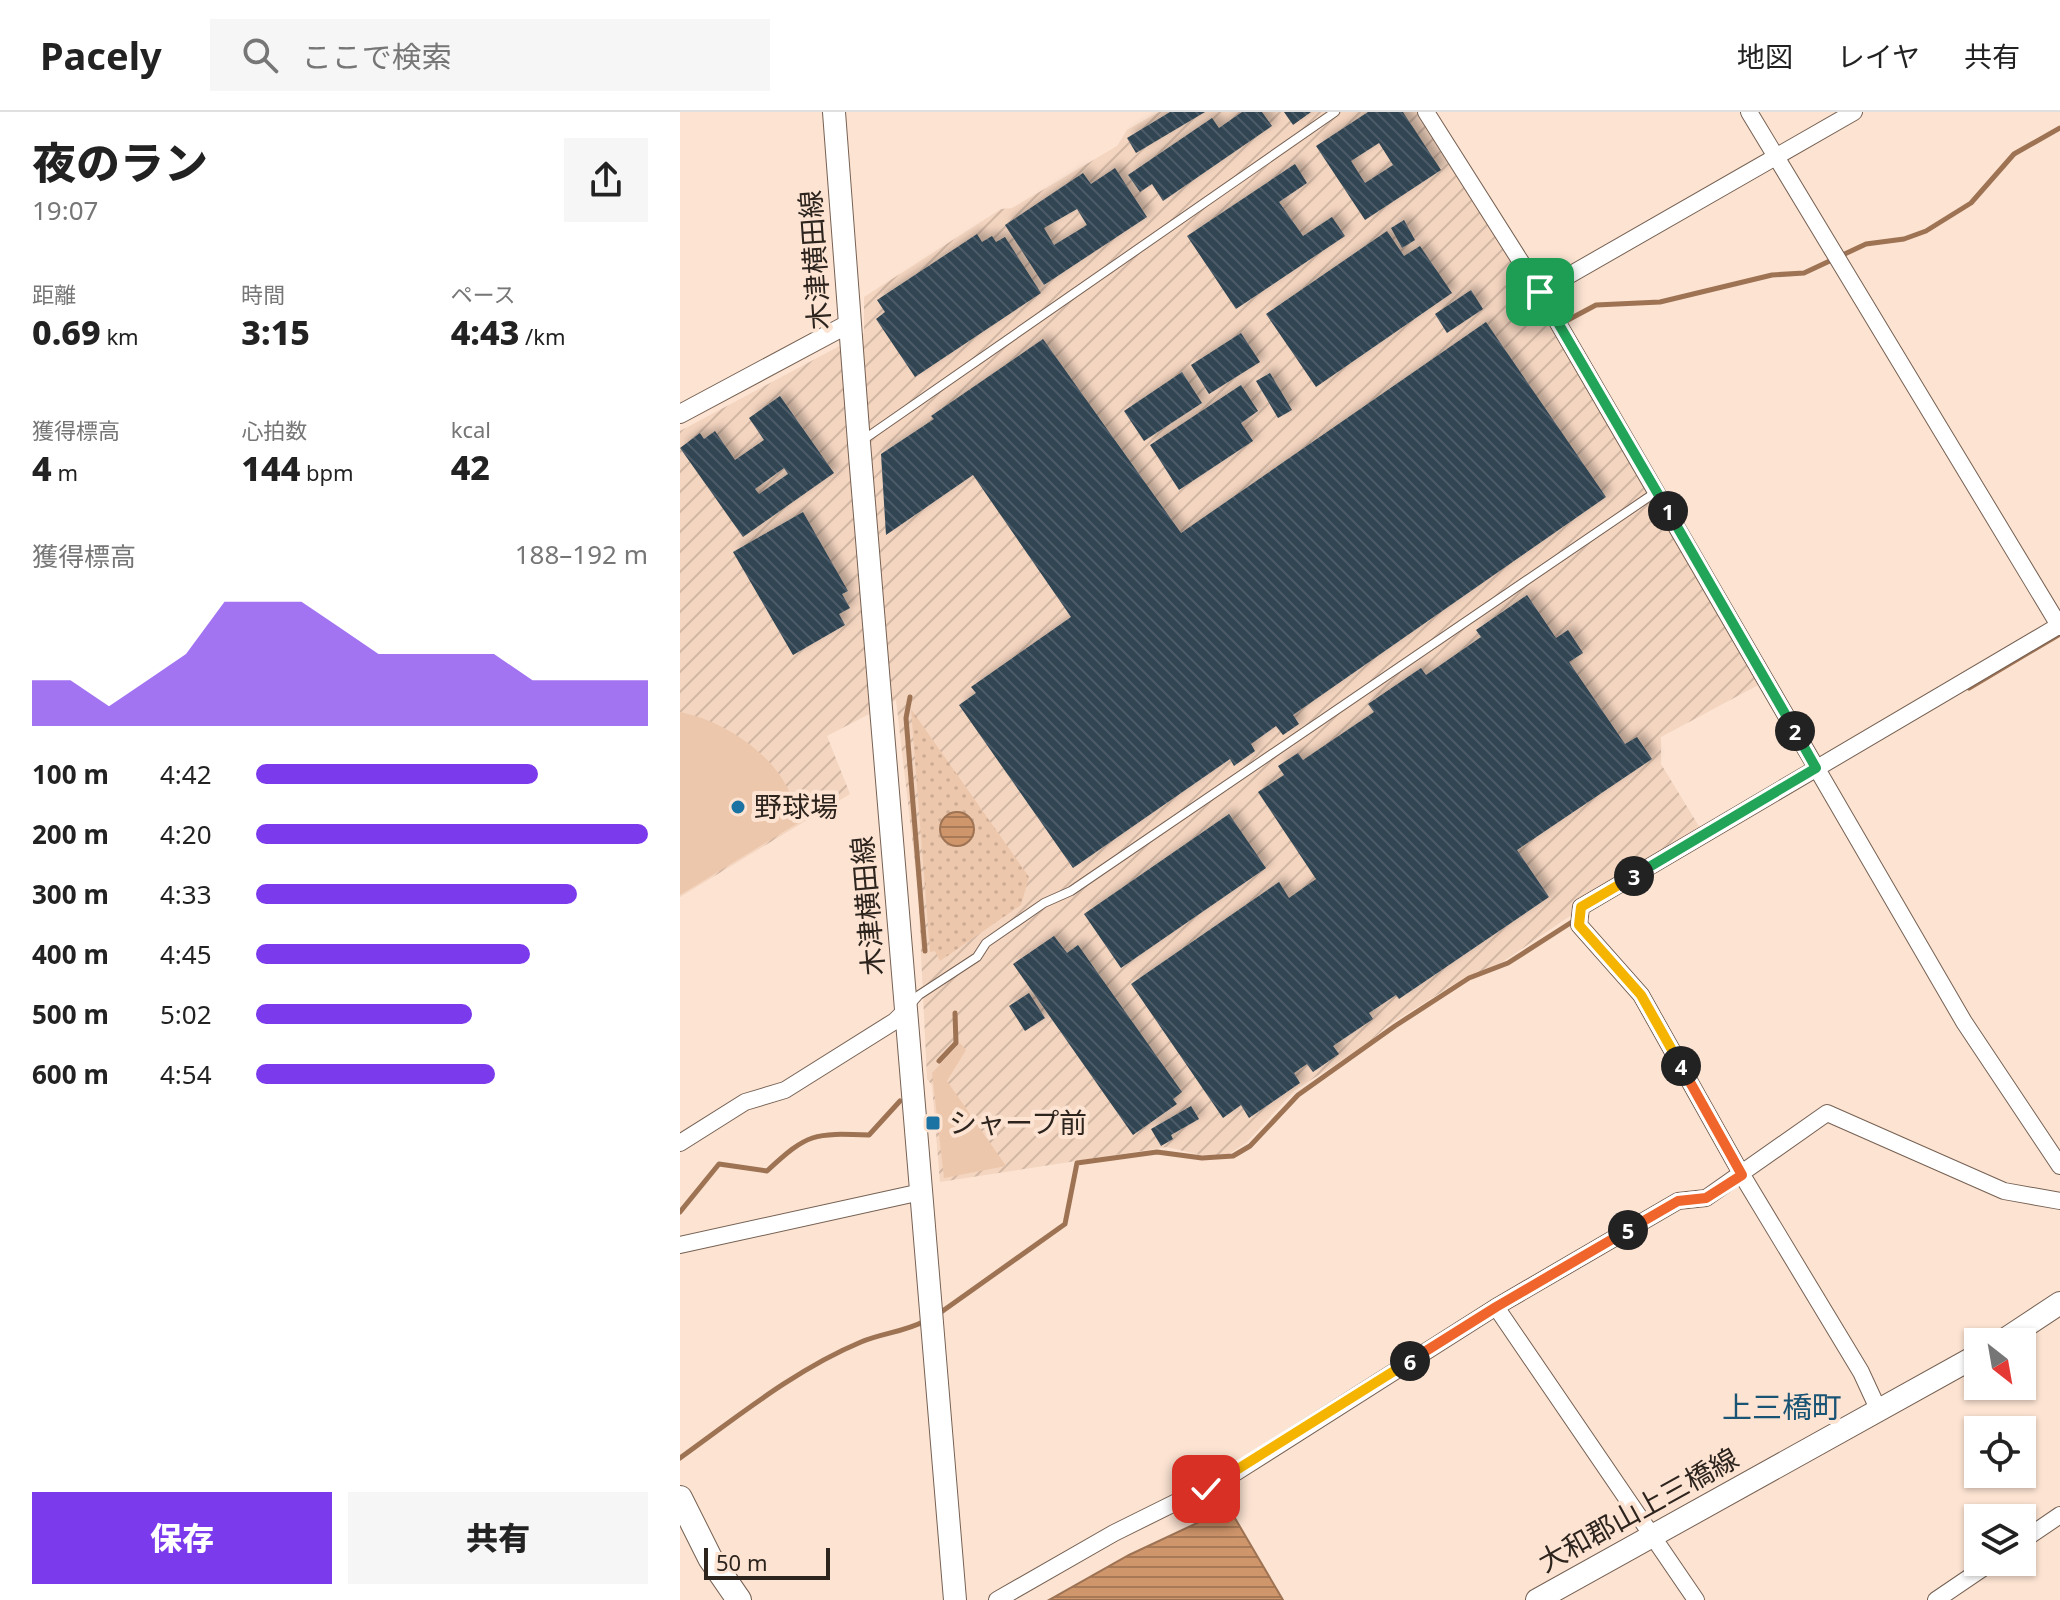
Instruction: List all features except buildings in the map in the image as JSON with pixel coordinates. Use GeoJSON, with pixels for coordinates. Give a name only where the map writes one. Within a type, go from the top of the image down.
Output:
{"type":"FeatureCollection","features":[{"type":"Feature","properties":{"kind":"main road","name":"木津横田線"},"geometry":{"type":"LineString","coordinates":[[834,112],[955,1600]]}},
{"type":"Feature","properties":{"kind":"main road"},"geometry":{"type":"LineString","coordinates":[[2022,1328],[2060,1303]]}},
{"type":"Feature","properties":{"kind":"main road","name":"大和郡山上三橋線"},"geometry":{"type":"LineString","coordinates":[[1537,1600],[1964,1363]]}},
{"type":"Feature","properties":{"kind":"main road"},"geometry":{"type":"LineString","coordinates":[[680,1498],[710,1558],[739,1600]]}},
{"type":"Feature","properties":{"kind":"street"},"geometry":{"type":"LineString","coordinates":[[1426,112],[1540,292],[1964,1022],[2060,1166]]}},
{"type":"Feature","properties":{"kind":"street"},"geometry":{"type":"LineString","coordinates":[[1749,112],[2060,626],[1581,907],[1579,925],[1641,995],[1742,1175],[1861,1372],[1879,1411]]}},
{"type":"Feature","properties":{"kind":"street"},"geometry":{"type":"LineString","coordinates":[[1540,292],[1854,112]]}},
{"type":"Feature","properties":{"kind":"street"},"geometry":{"type":"LineString","coordinates":[[680,414],[850,323]]}},
{"type":"Feature","properties":{"kind":"street"},"geometry":{"type":"LineString","coordinates":[[680,1143],[745,1102],[785,1090],[895,1021],[907,1009]]}},
{"type":"Feature","properties":{"kind":"street"},"geometry":{"type":"LineString","coordinates":[[997,1600],[1114,1533],[1235,1473],[1496,1307],[1678,1201],[1706,1198],[1827,1113],[2004,1191],[2060,1201]]}},
{"type":"Feature","properties":{"kind":"street"},"geometry":{"type":"LineString","coordinates":[[680,1245],[921,1192]]}},
{"type":"Feature","properties":{"kind":"street"},"geometry":{"type":"LineString","coordinates":[[1496,1307],[1696,1600]]}},
{"type":"Feature","properties":{"kind":"street"},"geometry":{"type":"LineString","coordinates":[[2036,1531],[2060,1515]]}},
{"type":"Feature","properties":{"kind":"street"},"geometry":{"type":"LineString","coordinates":[[1936,1600],[1971,1576]]}},
{"type":"Feature","properties":{"kind":"lane"},"geometry":{"type":"LineString","coordinates":[[859,443],[1335,112]]}},
{"type":"Feature","properties":{"kind":"lane"},"geometry":{"type":"LineString","coordinates":[[907,1009],[919,995],[977,957],[986,943],[1044,903],[1071,891],[1657,491]]}},
{"type":"Feature","properties":{"kind":"shaded area"},"geometry":{"type":"Polygon","coordinates":[[[1159,112],[1420,112],[1509,251],[1762,683],[1661,737],[1661,764],[1700,828],[1585,898],[1570,916],[1498,965],[1464,978],[1387,1026],[1366,1045],[1295,1090],[1247,1142],[1226,1156],[1200,1155],[1167,1147],[940,1182],[932,1085],[927,1079],[918,890],[896,700],[827,736],[850,794],[680,897],[680,431],[864,333],[864,297],[1001,209],[1012,208],[1117,146],[1127,130],[1159,112]]]}},
{"type":"Feature","properties":{"kind":"shaded area"},"geometry":{"type":"Polygon","coordinates":[[[911,709],[1029,877],[1021,905],[940,961],[935,951],[930,952],[911,709]]]}},
{"type":"Feature","properties":{"kind":"shaded area","name":"野球場"},"geometry":{"type":"Polygon","coordinates":[[[680,712],[720,726],[767,759],[780,775],[803,820],[680,895],[680,712]]]}},
{"type":"Feature","properties":{"kind":"shaded area"},"geometry":{"type":"Polygon","coordinates":[[[957,812],[969,817],[974,829],[969,841],[957,846],[945,841],[940,829],[945,817],[957,812]]]}},
{"type":"Feature","properties":{"kind":"shaded area"},"geometry":{"type":"Polygon","coordinates":[[[960,1043],[966,1050],[947,1081],[1006,1166],[944,1178],[932,1073],[960,1043]]]}},
{"type":"Feature","properties":{"kind":"shaded area"},"geometry":{"type":"Polygon","coordinates":[[[1229,1508],[1283,1600],[1049,1600],[1129,1555],[1229,1508]]]}},
{"type":"Feature","properties":{"kind":"waterway"},"geometry":{"type":"LineString","coordinates":[[1566,321],[1596,305],[1660,302],[1772,275],[1804,273],[1866,244],[1904,239],[1926,231],[1971,203],[2014,154],[2060,128]]}},
{"type":"Feature","properties":{"kind":"waterway"},"geometry":{"type":"LineString","coordinates":[[1969,688],[2060,634]]}},
{"type":"Feature","properties":{"kind":"waterway"},"geometry":{"type":"LineString","coordinates":[[910,697],[906,718],[925,951]]}},
{"type":"Feature","properties":{"kind":"waterway"},"geometry":{"type":"LineString","coordinates":[[937,1315],[1065,1224],[1077,1163],[1157,1152],[1202,1158],[1233,1156],[1250,1146],[1298,1095],[1395,1026],[1469,978],[1508,963],[1575,920]]}},
{"type":"Feature","properties":{"kind":"waterway"},"geometry":{"type":"LineString","coordinates":[[939,1061],[956,1043],[955,1013]]}},
{"type":"Feature","properties":{"kind":"waterway"},"geometry":{"type":"LineString","coordinates":[[680,1212],[719,1164],[767,1171],[792,1149],[812,1138],[835,1134],[869,1135],[900,1101]]}},
{"type":"Feature","properties":{"kind":"waterway"},"geometry":{"type":"LineString","coordinates":[[680,1458],[813,1366],[861,1342],[925,1321]]}},
{"type":"Feature","properties":{"kind":"place","name":"野球場"},"geometry":{"type":"Point","coordinates":[738,807]}},
{"type":"Feature","properties":{"kind":"place","name":"シャープ前"},"geometry":{"type":"Point","coordinates":[933,1123]}},
{"type":"Feature","properties":{"kind":"district","name":"上三橋町"},"geometry":{"type":"Point","coordinates":[1782,1408]}},
{"type":"Feature","properties":{"kind":"route"},"geometry":{"type":"LineString","coordinates":[[1206,1489],[1496,1307],[1678,1201],[1706,1198],[1742,1175],[1641,995],[1579,925],[1581,907],[1816,768],[1540,292]]}}]}
